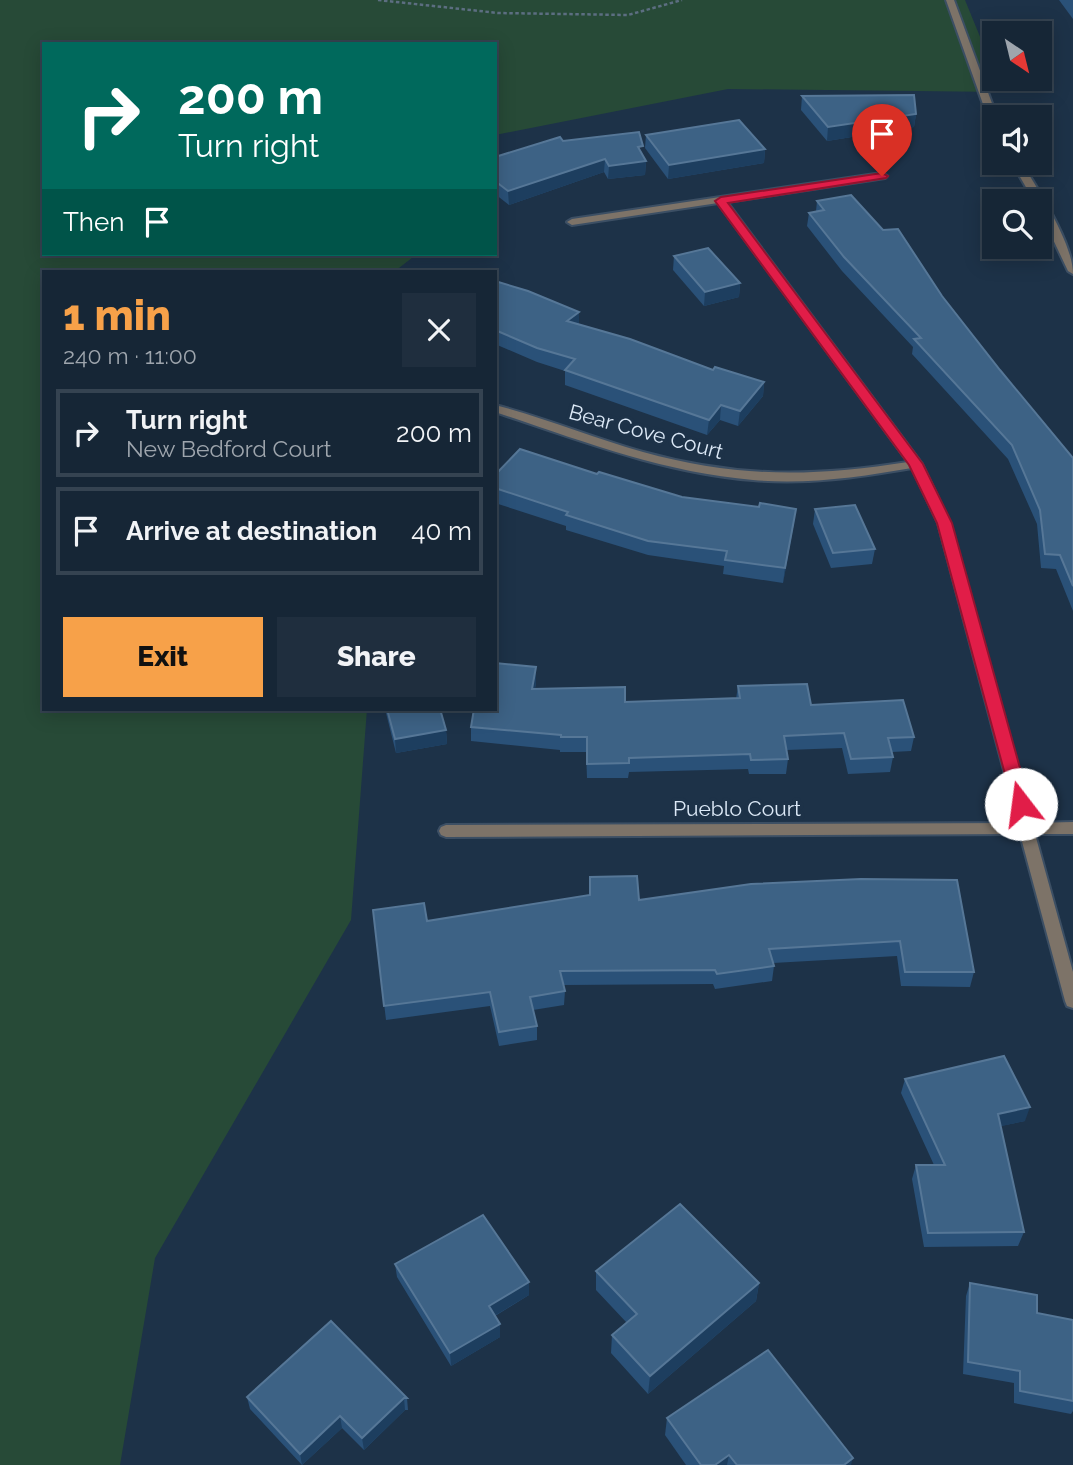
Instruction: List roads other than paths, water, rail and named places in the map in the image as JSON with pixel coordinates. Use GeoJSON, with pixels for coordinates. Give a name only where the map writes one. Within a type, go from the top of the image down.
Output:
{"type":"FeatureCollection","features":[{"type":"Feature","properties":{"kind":"street"},"geometry":{"type":"LineString","coordinates":[[950,0],[988,105]]}},
{"type":"Feature","properties":{"kind":"street"},"geometry":{"type":"LineString","coordinates":[[572,222],[882,176]]}},
{"type":"Feature","properties":{"kind":"street"},"geometry":{"type":"LineString","coordinates":[[721,201],[916,464],[944,523],[1073,1001]]}},
{"type":"Feature","properties":{"kind":"street"},"geometry":{"type":"LineString","coordinates":[[1052,228],[1073,271]]}},
{"type":"Feature","properties":{"kind":"street","name":"Bear Cove Court"},"geometry":{"type":"LineString","coordinates":[[497,409],[588,440],[733,474],[805,477],[872,472],[916,464]]}},
{"type":"Feature","properties":{"kind":"street","name":"Pueblo Court"},"geometry":{"type":"LineString","coordinates":[[446,831],[1073,828]]}}]}
